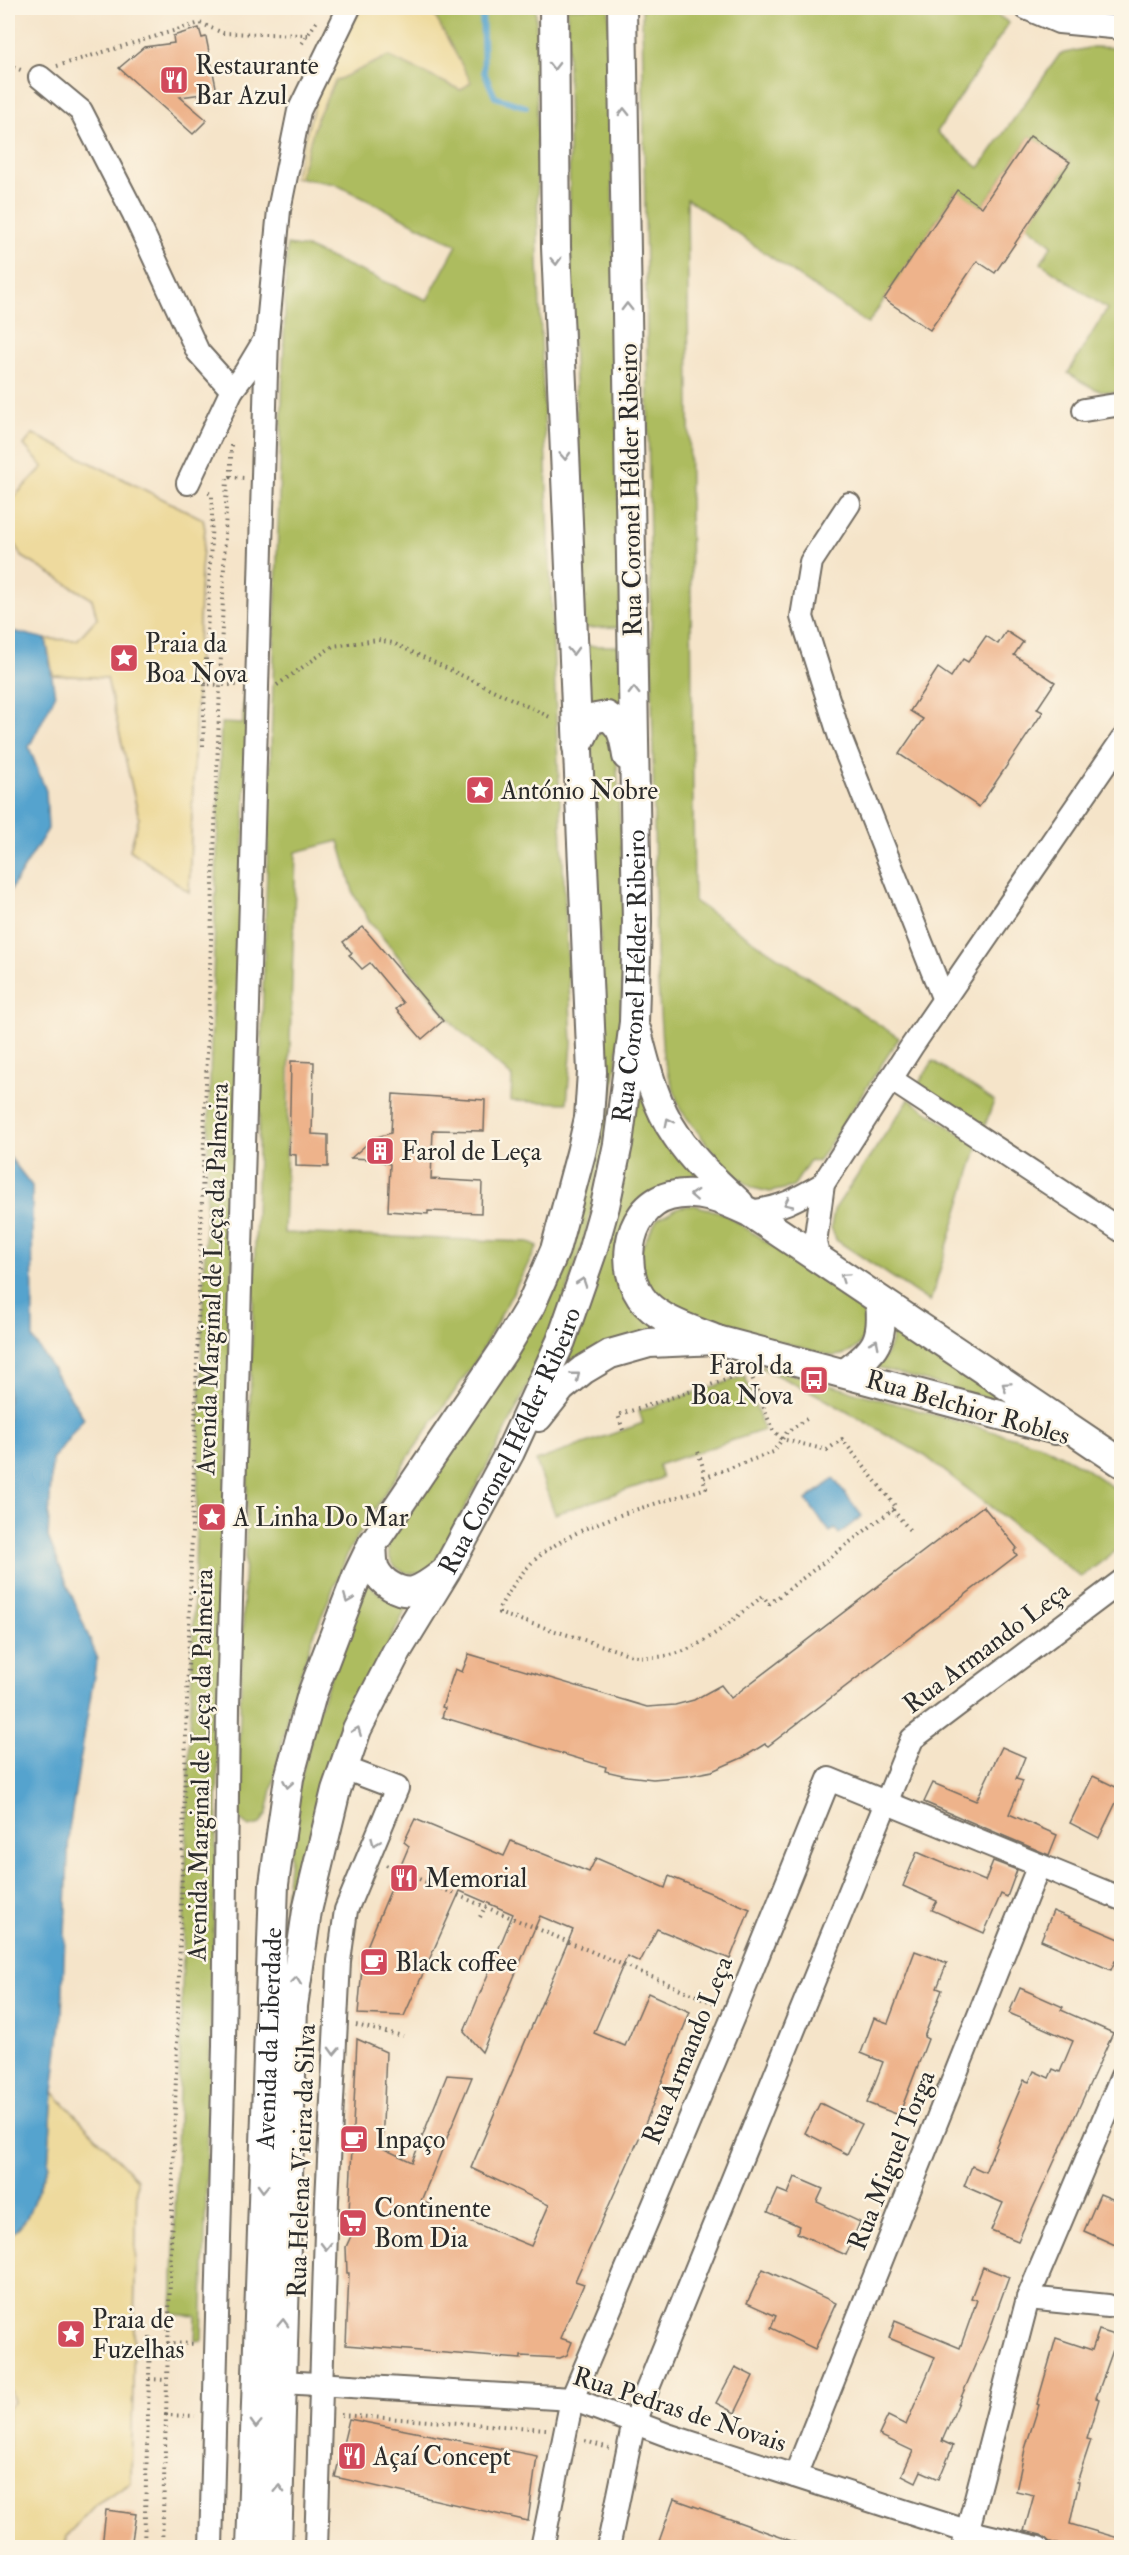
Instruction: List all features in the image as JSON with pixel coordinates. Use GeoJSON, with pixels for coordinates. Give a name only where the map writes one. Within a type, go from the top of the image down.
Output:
{"type":"FeatureCollection","features":[{"type":"Feature","properties":{"kind":"main road","name":"Rua Coronel Hélder Ribeiro"},"geometry":{"type":"LineString","coordinates":[[554,8],[556,247],[592,1072],[589,1118],[555,1250],[531,1305],[504,1350],[372,1545],[374,1568],[390,1586],[402,1591],[414,1591],[426,1586],[446,1571],[510,1452],[561,1341],[605,1206],[618,1144],[634,1022],[637,922],[622,8]]}},
{"type":"Feature","properties":{"kind":"main road"},"geometry":{"type":"LineString","coordinates":[[577,747],[591,719],[608,716],[616,721],[622,730],[633,787]]}},
{"type":"Feature","properties":{"kind":"main road","name":"Rua Belchior Robles"},"geometry":{"type":"LineString","coordinates":[[634,1022],[657,1099],[675,1134],[691,1156],[749,1212]]}},
{"type":"Feature","properties":{"kind":"main road","name":"Rua Belchior Robles"},"geometry":{"type":"LineString","coordinates":[[1090,1442],[1040,1424],[717,1340],[672,1322],[650,1308],[639,1294],[629,1273],[629,1253],[633,1235],[641,1217],[650,1207],[668,1197],[689,1194],[717,1197],[749,1212],[1122,1463]]}},
{"type":"Feature","properties":{"kind":"main road","name":"Rua Belchior Robles"},"geometry":{"type":"LineString","coordinates":[[845,1373],[867,1358],[882,1328],[880,1302]]}},
{"type":"Feature","properties":{"kind":"main road","name":"Rua Belchior Robles"},"geometry":{"type":"LineString","coordinates":[[510,1452],[561,1388],[583,1370],[610,1354],[649,1342],[717,1340]]}},
{"type":"Feature","properties":{"kind":"main road","name":"Avenida da Liberdade"},"geometry":{"type":"LineString","coordinates":[[277,2547],[270,2381],[272,1915],[289,1779],[312,1694],[357,1576],[372,1545]]}},
{"type":"Feature","properties":{"kind":"main road","name":"Avenida da Liberdade"},"geometry":{"type":"LineString","coordinates":[[251,2547],[270,2381],[293,2006],[307,1911],[333,1802],[357,1729],[419,1611],[446,1571]]}},
{"type":"Feature","properties":{"kind":"street","name":"Avenida Marginal de Leça da Palmeira"},"geometry":{"type":"LineString","coordinates":[[211,2547],[224,2045],[229,1672],[267,336],[279,210],[299,111],[349,8]]}},
{"type":"Feature","properties":{"kind":"street"},"geometry":{"type":"LineString","coordinates":[[1026,8],[1059,22],[1122,28]]}},
{"type":"Feature","properties":{"kind":"street"},"geometry":{"type":"LineString","coordinates":[[40,77],[81,111],[134,214],[198,352],[232,390]]}},
{"type":"Feature","properties":{"kind":"street"},"geometry":{"type":"LineString","coordinates":[[188,483],[232,390],[267,336]]}},
{"type":"Feature","properties":{"kind":"street"},"geometry":{"type":"LineString","coordinates":[[1084,410],[1122,404]]}},
{"type":"Feature","properties":{"kind":"street"},"geometry":{"type":"LineString","coordinates":[[849,504],[811,562],[802,617],[840,737],[944,1000]]}},
{"type":"Feature","properties":{"kind":"street"},"geometry":{"type":"LineString","coordinates":[[819,1259],[815,1243],[823,1184],[944,1000],[1122,740]]}},
{"type":"Feature","properties":{"kind":"street"},"geometry":{"type":"LineString","coordinates":[[892,1080],[1122,1231]]}},
{"type":"Feature","properties":{"kind":"street"},"geometry":{"type":"LineString","coordinates":[[749,1212],[774,1209],[788,1204],[823,1184]]}},
{"type":"Feature","properties":{"kind":"street","name":"Rua Armando Leça"},"geometry":{"type":"LineString","coordinates":[[608,2547],[634,2422],[912,1739],[1122,1581]]}},
{"type":"Feature","properties":{"kind":"street","name":"Rua Helena Vieira da Silva"},"geometry":{"type":"LineString","coordinates":[[316,2547],[327,2200],[339,1961],[346,1910],[397,1788],[344,1768]]}},
{"type":"Feature","properties":{"kind":"street","name":"Rua Armando Leça"},"geometry":{"type":"LineString","coordinates":[[572,2399],[735,2012],[829,1779],[1122,1899]]}},
{"type":"Feature","properties":{"kind":"street","name":"Rua Miguel Torga"},"geometry":{"type":"LineString","coordinates":[[795,2476],[1039,1865]]}},
{"type":"Feature","properties":{"kind":"street"},"geometry":{"type":"LineString","coordinates":[[964,2539],[1028,2298],[1122,2076]]}},
{"type":"Feature","properties":{"kind":"street"},"geometry":{"type":"LineString","coordinates":[[1028,2298],[1108,2306]]}},
{"type":"Feature","properties":{"kind":"street","name":"Rua Pedras de Novais"},"geometry":{"type":"LineString","coordinates":[[270,2381],[572,2399],[795,2476],[964,2539],[1038,2547]]}},
{"type":"Feature","properties":{"kind":"street"},"geometry":{"type":"LineString","coordinates":[[542,2547],[572,2399]]}},
{"type":"Feature","properties":{"kind":"path"},"geometry":{"type":"LineString","coordinates":[[302,43],[322,12]]}},
{"type":"Feature","properties":{"kind":"path"},"geometry":{"type":"LineString","coordinates":[[40,77],[62,63],[200,23],[223,33],[308,35]]}},
{"type":"Feature","properties":{"kind":"path"},"geometry":{"type":"LineString","coordinates":[[231,442],[231,478]]}},
{"type":"Feature","properties":{"kind":"path"},"geometry":{"type":"LineString","coordinates":[[162,2547],[201,1225],[227,477],[263,479]]}},
{"type":"Feature","properties":{"kind":"path"},"geometry":{"type":"LineString","coordinates":[[188,483],[212,495],[203,746]]}},
{"type":"Feature","properties":{"kind":"path"},"geometry":{"type":"LineString","coordinates":[[205,684],[276,686],[333,646],[378,640],[393,643],[560,722]]}},
{"type":"Feature","properties":{"kind":"path"},"geometry":{"type":"LineString","coordinates":[[623,1430],[618,1415],[750,1372],[772,1429],[782,1439],[827,1450],[842,1439],[896,1507],[769,1604],[763,1596],[693,1648],[664,1658],[648,1659],[632,1655],[499,1613],[499,1608],[515,1581],[542,1554],[580,1531],[706,1488],[698,1452]]}},
{"type":"Feature","properties":{"kind":"path"},"geometry":{"type":"LineString","coordinates":[[703,1478],[773,1452],[787,1432],[808,1418]]}},
{"type":"Feature","properties":{"kind":"path"},"geometry":{"type":"LineString","coordinates":[[892,1510],[912,1533]]}},
{"type":"Feature","properties":{"kind":"path"},"geometry":{"type":"LineString","coordinates":[[386,1865],[696,1996]]}},
{"type":"Feature","properties":{"kind":"path"},"geometry":{"type":"LineString","coordinates":[[480,1917],[485,1906]]}},
{"type":"Feature","properties":{"kind":"path"},"geometry":{"type":"LineString","coordinates":[[354,2024],[403,2036]]}},
{"type":"Feature","properties":{"kind":"path"},"geometry":{"type":"LineString","coordinates":[[144,2547],[150,2337]]}},
{"type":"Feature","properties":{"kind":"path"},"geometry":{"type":"LineString","coordinates":[[167,2343],[215,2344]]}},
{"type":"Feature","properties":{"kind":"path"},"geometry":{"type":"LineString","coordinates":[[149,2379],[167,2380]]}},
{"type":"Feature","properties":{"kind":"path"},"geometry":{"type":"LineString","coordinates":[[166,2415],[215,2416]]}},
{"type":"Feature","properties":{"kind":"path"},"geometry":{"type":"LineString","coordinates":[[340,2415],[545,2429],[627,2454]]}},
{"type":"Feature","properties":{"kind":"green space"},"geometry":{"type":"Polygon","coordinates":[[[427,8],[536,8],[538,261],[557,742],[572,1043],[567,1103],[511,1101],[512,1077],[454,1025],[370,922],[354,895],[339,841],[296,852],[284,1233],[529,1242],[538,1246],[476,1361],[409,1456],[350,1548],[313,1637],[289,1709],[267,1813],[260,1824],[249,1827],[239,1819],[237,1806],[287,245],[308,248],[427,300],[457,245],[335,184],[299,178],[317,118],[335,81],[388,56],[461,90],[470,82],[431,9],[427,8]]]}},
{"type":"Feature","properties":{"kind":"green space"},"geometry":{"type":"Polygon","coordinates":[[[567,8],[609,8],[621,627],[585,628],[571,289],[567,8]]]}},
{"type":"Feature","properties":{"kind":"green space"},"geometry":{"type":"Polygon","coordinates":[[[642,8],[987,8],[1009,23],[937,132],[979,168],[1060,54],[1093,47],[1121,48],[1121,391],[1100,391],[1068,373],[1107,309],[1041,263],[1052,245],[1027,225],[1070,162],[1030,136],[982,207],[956,191],[868,324],[687,199],[694,901],[899,1038],[818,1162],[810,1160],[793,1187],[770,1192],[753,1188],[726,1169],[680,1109],[663,1057],[656,955],[642,8]]]}},
{"type":"Feature","properties":{"kind":"green space"},"geometry":{"type":"Polygon","coordinates":[[[585,646],[621,646],[623,706],[605,701],[587,706],[585,646]]]}},
{"type":"Feature","properties":{"kind":"green space"},"geometry":{"type":"Polygon","coordinates":[[[243,699],[248,699],[202,2340],[195,2341],[196,2316],[172,2314],[221,723],[243,724],[243,699]]]}},
{"type":"Feature","properties":{"kind":"green space"},"geometry":{"type":"Polygon","coordinates":[[[603,732],[613,737],[616,746],[622,866],[623,956],[621,1011],[614,1086],[587,1228],[553,1327],[495,1451],[430,1570],[422,1573],[407,1573],[395,1566],[391,1560],[388,1544],[484,1401],[600,1117],[605,1044],[591,742],[595,735],[603,732]]]}},
{"type":"Feature","properties":{"kind":"green space"},"geometry":{"type":"Polygon","coordinates":[[[933,1061],[994,1101],[983,1131],[917,1086],[933,1061]]]}},
{"type":"Feature","properties":{"kind":"green space"},"geometry":{"type":"Polygon","coordinates":[[[639,1078],[705,1184],[620,1237],[663,1330],[559,1376],[639,1078]]]}},
{"type":"Feature","properties":{"kind":"green space"},"geometry":{"type":"Polygon","coordinates":[[[909,1099],[978,1146],[930,1302],[836,1240],[831,1227],[834,1210],[909,1099]]]}},
{"type":"Feature","properties":{"kind":"green space"},"geometry":{"type":"Polygon","coordinates":[[[694,1205],[723,1213],[858,1303],[865,1322],[863,1338],[859,1345],[844,1354],[833,1356],[676,1314],[651,1296],[640,1273],[641,1248],[657,1219],[679,1207],[694,1205]]]}},
{"type":"Feature","properties":{"kind":"green space"},"geometry":{"type":"Polygon","coordinates":[[[894,1326],[1010,1405],[876,1367],[889,1348],[894,1326]]]}},
{"type":"Feature","properties":{"kind":"green space"},"geometry":{"type":"Polygon","coordinates":[[[749,1362],[1044,1446],[1083,1467],[1121,1493],[1121,1547],[1081,1577],[925,1456],[814,1393],[749,1362]]]}},
{"type":"Feature","properties":{"kind":"green space"},"geometry":{"type":"Polygon","coordinates":[[[745,1376],[764,1430],[658,1465],[662,1478],[555,1514],[536,1461],[643,1423],[639,1411],[745,1376]]]}},
{"type":"Feature","properties":{"kind":"green space"},"geometry":{"type":"Polygon","coordinates":[[[366,1582],[385,1598],[407,1607],[343,1735],[288,1962],[278,1970],[296,1798],[316,1717],[366,1582]]]}},
{"type":"Feature","properties":{"kind":"sand"},"geometry":{"type":"Polygon","coordinates":[[[361,8],[431,9],[471,82],[461,90],[388,56],[335,81],[317,118],[299,178],[294,178],[321,82],[361,8]]]}},
{"type":"Feature","properties":{"kind":"sand","name":"Praia da Boa Nova"},"geometry":{"type":"Polygon","coordinates":[[[33,434],[203,519],[205,529],[201,569],[189,892],[130,850],[139,818],[107,678],[53,675],[46,639],[77,640],[97,618],[92,599],[21,556],[8,531],[8,503],[43,467],[24,445],[33,434]]]}},
{"type":"Feature","properties":{"kind":"sand","name":"Praia de Fuzelhas"},"geometry":{"type":"Polygon","coordinates":[[[53,2092],[137,2179],[131,2482],[96,2504],[66,2536],[66,2547],[8,2547],[8,2408],[14,2402],[8,2382],[8,2239],[26,2219],[48,2166],[53,2092]]]}},
{"type":"Feature","properties":{"kind":"water"},"geometry":{"type":"Polygon","coordinates":[[[8,630],[46,639],[55,696],[29,747],[46,791],[48,829],[8,894],[8,630]]]}},
{"type":"Feature","properties":{"kind":"water"},"geometry":{"type":"Polygon","coordinates":[[[8,1155],[32,1186],[33,1339],[84,1418],[52,1460],[48,1537],[97,1657],[69,1829],[62,2014],[53,2092],[48,2166],[26,2219],[8,2239],[8,1155]]]}},
{"type":"Feature","properties":{"kind":"water"},"geometry":{"type":"Polygon","coordinates":[[[834,1479],[862,1516],[839,1534],[835,1529],[830,1532],[806,1500],[834,1479]]]}},
{"type":"Feature","properties":{"kind":"building","name":"Restaurante Bar Azul"},"geometry":{"type":"Polygon","coordinates":[[[199,28],[202,38],[206,37],[217,92],[180,97],[207,120],[193,134],[119,68],[144,47],[174,43],[173,36],[199,28]]]}},
{"type":"Feature","properties":{"kind":"building"},"geometry":{"type":"Polygon","coordinates":[[[1030,136],[1070,162],[995,273],[977,261],[930,330],[884,299],[957,190],[982,207],[1030,136]]]}},
{"type":"Feature","properties":{"kind":"building"},"geometry":{"type":"Polygon","coordinates":[[[1006,631],[1023,642],[1014,655],[1055,682],[1037,709],[1043,712],[979,807],[899,754],[923,719],[910,711],[938,668],[951,677],[963,659],[968,662],[986,636],[998,644],[1006,631]]]}},
{"type":"Feature","properties":{"kind":"building"},"geometry":{"type":"Polygon","coordinates":[[[363,927],[443,1021],[422,1039],[396,1009],[403,1003],[370,963],[362,969],[349,955],[352,953],[343,942],[363,927]]]}},
{"type":"Feature","properties":{"kind":"building"},"geometry":{"type":"Polygon","coordinates":[[[291,1061],[314,1062],[312,1134],[328,1135],[328,1167],[296,1166],[296,1155],[289,1154],[291,1061]]]}},
{"type":"Feature","properties":{"kind":"building"},"geometry":{"type":"Polygon","coordinates":[[[393,1094],[485,1100],[484,1131],[433,1130],[431,1179],[482,1182],[481,1213],[428,1211],[428,1214],[388,1211],[390,1164],[371,1159],[351,1158],[374,1138],[391,1133],[393,1094]]]}},
{"type":"Feature","properties":{"kind":"building"},"geometry":{"type":"Polygon","coordinates":[[[983,1506],[1017,1548],[1014,1551],[1017,1555],[768,1746],[765,1744],[744,1757],[712,1771],[653,1779],[627,1776],[605,1771],[606,1767],[442,1717],[445,1708],[442,1707],[455,1669],[462,1672],[469,1654],[647,1707],[675,1705],[694,1700],[721,1685],[731,1698],[983,1506]]]}},
{"type":"Feature","properties":{"kind":"building"},"geometry":{"type":"Polygon","coordinates":[[[1002,1747],[1025,1757],[1016,1779],[1023,1781],[1009,1814],[1057,1835],[1049,1855],[924,1802],[933,1783],[976,1801],[1002,1747]]]}},
{"type":"Feature","properties":{"kind":"building"},"geometry":{"type":"Polygon","coordinates":[[[1093,1776],[1122,1790],[1099,1838],[1070,1823],[1093,1776]]]}},
{"type":"Feature","properties":{"kind":"building"},"geometry":{"type":"Polygon","coordinates":[[[415,1819],[504,1856],[511,1841],[589,1872],[596,1858],[665,1888],[669,1876],[750,1909],[730,1959],[657,1929],[640,1962],[627,1956],[594,2033],[625,2046],[648,1993],[690,2012],[641,2134],[575,2281],[584,2284],[560,2338],[572,2342],[567,2355],[560,2358],[521,2356],[521,2359],[346,2345],[349,2273],[347,2273],[346,2247],[351,2236],[348,2234],[357,2039],[386,2052],[382,2148],[412,2162],[447,2075],[472,2077],[421,2201],[531,2246],[549,2205],[471,2168],[573,1930],[540,1916],[482,2052],[464,2032],[513,1914],[460,1891],[404,2016],[358,2014],[363,1956],[409,1846],[404,1842],[415,1819]]]}},
{"type":"Feature","properties":{"kind":"building"},"geometry":{"type":"Polygon","coordinates":[[[917,1852],[985,1881],[993,1861],[1017,1870],[1007,1897],[1001,1894],[984,1933],[932,1910],[937,1901],[903,1886],[917,1852]]]}},
{"type":"Feature","properties":{"kind":"building"},"geometry":{"type":"Polygon","coordinates":[[[1053,1911],[1122,1940],[1122,1964],[1115,1961],[1111,1970],[1041,1940],[1053,1911]]]}},
{"type":"Feature","properties":{"kind":"building"},"geometry":{"type":"Polygon","coordinates":[[[915,1951],[947,1963],[937,1988],[942,1990],[924,2037],[928,2039],[899,2115],[867,2103],[883,2062],[861,2053],[874,2018],[888,2023],[915,1951]]]}},
{"type":"Feature","properties":{"kind":"building"},"geometry":{"type":"Polygon","coordinates":[[[1020,1988],[1063,2007],[1061,2010],[1113,2033],[1018,2241],[991,2230],[1003,2203],[964,2186],[972,2166],[985,2172],[1024,2080],[1029,2082],[1034,2071],[1049,2078],[1053,2069],[1060,2072],[1073,2041],[1009,2013],[1020,1988]]]}},
{"type":"Feature","properties":{"kind":"building"},"geometry":{"type":"Polygon","coordinates":[[[820,2103],[862,2124],[847,2154],[805,2133],[820,2103]]]}},
{"type":"Feature","properties":{"kind":"building"},"geometry":{"type":"Polygon","coordinates":[[[795,2177],[823,2189],[817,2202],[860,2222],[846,2255],[797,2233],[799,2226],[768,2212],[778,2190],[788,2194],[795,2177]]]}},
{"type":"Feature","properties":{"kind":"building"},"geometry":{"type":"Polygon","coordinates":[[[1100,2194],[1122,2203],[1122,2248],[1084,2231],[1100,2194]]]}},
{"type":"Feature","properties":{"kind":"building"},"geometry":{"type":"Polygon","coordinates":[[[983,2267],[1009,2277],[986,2340],[942,2441],[953,2446],[939,2479],[921,2471],[916,2482],[902,2475],[913,2451],[879,2435],[888,2416],[906,2425],[935,2357],[889,2338],[895,2321],[960,2348],[977,2300],[971,2298],[983,2267]]]}},
{"type":"Feature","properties":{"kind":"building"},"geometry":{"type":"Polygon","coordinates":[[[763,2269],[836,2303],[815,2349],[771,2328],[776,2316],[747,2303],[763,2269]]]}},
{"type":"Feature","properties":{"kind":"building"},"geometry":{"type":"Polygon","coordinates":[[[1099,2330],[1118,2336],[1096,2398],[1099,2399],[1087,2439],[1091,2440],[1077,2482],[1079,2482],[1070,2524],[1122,2539],[1122,2547],[1068,2547],[1050,2542],[1041,2535],[1024,2531],[1034,2495],[1016,2491],[1025,2449],[1056,2338],[1092,2350],[1099,2330]]]}},
{"type":"Feature","properties":{"kind":"building"},"geometry":{"type":"Polygon","coordinates":[[[735,2367],[753,2376],[735,2413],[716,2403],[735,2367]]]}},
{"type":"Feature","properties":{"kind":"building"},"geometry":{"type":"Polygon","coordinates":[[[349,2419],[537,2456],[528,2521],[335,2477],[349,2419]]]}},
{"type":"Feature","properties":{"kind":"building"},"geometry":{"type":"Polygon","coordinates":[[[674,2499],[803,2545],[803,2547],[657,2547],[674,2499]]]}},
{"type":"Feature","properties":{"kind":"building"},"geometry":{"type":"Polygon","coordinates":[[[106,2510],[136,2514],[131,2547],[102,2547],[106,2510]]]}},
{"type":"Feature","properties":{"kind":"waterway"},"geometry":{"type":"LineString","coordinates":[[482,8],[484,72],[495,97],[526,107]]}},
{"type":"Feature","properties":{"kind":"place","name":"Restaurante Bar Azul"},"geometry":{"type":"Point","coordinates":[174,80]}},
{"type":"Feature","properties":{"kind":"place","name":"Praia da Boa Nova"},"geometry":{"type":"Point","coordinates":[124,658]}},
{"type":"Feature","properties":{"kind":"place","name":"António Nobre"},"geometry":{"type":"Point","coordinates":[480,790]}},
{"type":"Feature","properties":{"kind":"place","name":"Farol de Leça"},"geometry":{"type":"Point","coordinates":[380,1151]}},
{"type":"Feature","properties":{"kind":"place","name":"Farol da Boa Nova"},"geometry":{"type":"Point","coordinates":[814,1380]}},
{"type":"Feature","properties":{"kind":"place","name":"A Linha Do Mar"},"geometry":{"type":"Point","coordinates":[212,1517]}},
{"type":"Feature","properties":{"kind":"place","name":"Memorial"},"geometry":{"type":"Point","coordinates":[404,1878]}},
{"type":"Feature","properties":{"kind":"place","name":"Black coffee"},"geometry":{"type":"Point","coordinates":[374,1962]}},
{"type":"Feature","properties":{"kind":"place","name":"Inpaço"},"geometry":{"type":"Point","coordinates":[354,2139]}},
{"type":"Feature","properties":{"kind":"place","name":"Continente Bom Dia"},"geometry":{"type":"Point","coordinates":[353,2223]}},
{"type":"Feature","properties":{"kind":"place","name":"Praia de Fuzelhas"},"geometry":{"type":"Point","coordinates":[71,2334]}},
{"type":"Feature","properties":{"kind":"place","name":"Açaí Concept"},"geometry":{"type":"Point","coordinates":[352,2456]}}]}
